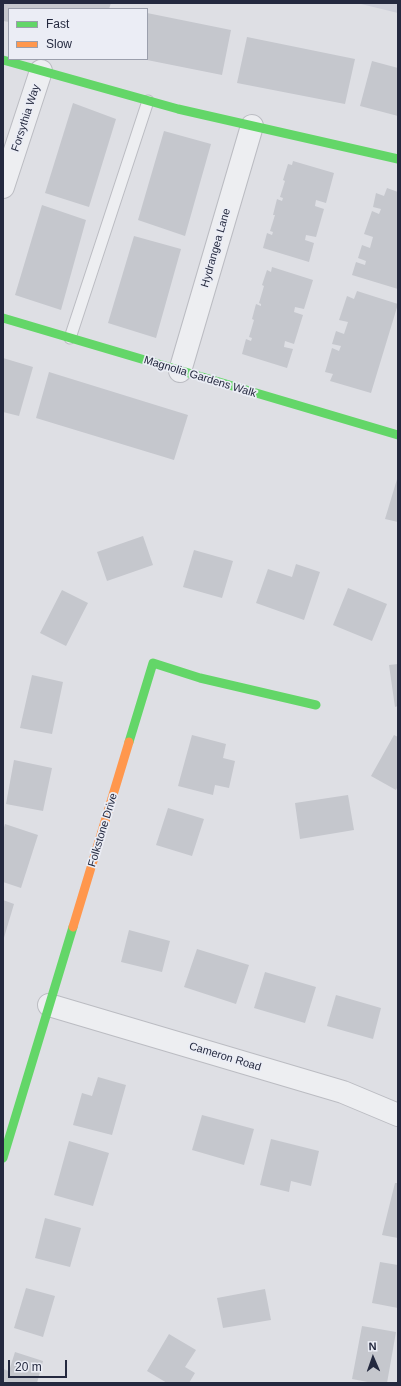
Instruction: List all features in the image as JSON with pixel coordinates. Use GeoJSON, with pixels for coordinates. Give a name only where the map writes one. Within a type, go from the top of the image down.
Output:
{"type":"FeatureCollection","features":[{"type":"Feature","properties":{"kind":"street"},"geometry":{"type":"LineString","coordinates":[[3,60],[178,110],[398,159]]}},
{"type":"Feature","properties":{"kind":"street","name":"Forsythia Way"},"geometry":{"type":"LineString","coordinates":[[3,187],[41,71]]}},
{"type":"Feature","properties":{"kind":"street","name":"Hydrangea Lane"},"geometry":{"type":"LineString","coordinates":[[180,370],[252,126]]}},
{"type":"Feature","properties":{"kind":"street","name":"Magnolia Gardens Walk"},"geometry":{"type":"LineString","coordinates":[[3,318],[398,435]]}},
{"type":"Feature","properties":{"kind":"street","name":"Folkstone Drive"},"geometry":{"type":"LineString","coordinates":[[3,1158],[154,663],[200,678],[316,705]]}},
{"type":"Feature","properties":{"kind":"street","name":"Cameron Road"},"geometry":{"type":"LineString","coordinates":[[49,1005],[343,1092],[398,1115]]}},
{"type":"Feature","properties":{"kind":"lane"},"geometry":{"type":"LineString","coordinates":[[70,338],[148,101]]}},
{"type":"Feature","properties":{"kind":"shaded area"},"geometry":{"type":"Polygon","coordinates":[[[357,3],[398,3],[398,13],[357,3]]]}},
{"type":"Feature","properties":{"kind":"building"},"geometry":{"type":"Polygon","coordinates":[[[3,3],[111,3],[109,8],[8,8],[8,22],[3,21],[3,3]]]}},
{"type":"Feature","properties":{"kind":"building"},"geometry":{"type":"Polygon","coordinates":[[[148,13],[231,30],[222,75],[147,60],[148,13]]]}},
{"type":"Feature","properties":{"kind":"building"},"geometry":{"type":"Polygon","coordinates":[[[247,37],[355,59],[345,104],[237,83],[247,37]]]}},
{"type":"Feature","properties":{"kind":"building"},"geometry":{"type":"Polygon","coordinates":[[[372,61],[398,68],[398,116],[360,106],[372,61]]]}},
{"type":"Feature","properties":{"kind":"building"},"geometry":{"type":"Polygon","coordinates":[[[73,103],[116,119],[89,207],[45,193],[73,103]]]}},
{"type":"Feature","properties":{"kind":"building"},"geometry":{"type":"Polygon","coordinates":[[[164,131],[211,144],[185,236],[138,220],[164,131]]]}},
{"type":"Feature","properties":{"kind":"building"},"geometry":{"type":"Polygon","coordinates":[[[293,161],[334,173],[326,203],[316,200],[315,206],[324,209],[316,237],[306,235],[305,240],[314,243],[309,262],[263,248],[267,233],[272,235],[273,232],[270,231],[275,215],[273,215],[277,199],[282,201],[283,198],[280,197],[285,181],[283,180],[288,164],[292,165],[293,161]]]}},
{"type":"Feature","properties":{"kind":"building"},"geometry":{"type":"Polygon","coordinates":[[[387,188],[398,192],[398,289],[352,275],[356,262],[365,265],[366,261],[358,258],[362,245],[370,248],[373,237],[364,234],[372,211],[379,214],[381,209],[373,207],[376,193],[384,196],[387,188]]]}},
{"type":"Feature","properties":{"kind":"building"},"geometry":{"type":"Polygon","coordinates":[[[42,205],[86,220],[61,310],[15,295],[42,205]]]}},
{"type":"Feature","properties":{"kind":"building"},"geometry":{"type":"Polygon","coordinates":[[[134,236],[181,249],[156,338],[108,323],[134,236]]]}},
{"type":"Feature","properties":{"kind":"building"},"geometry":{"type":"Polygon","coordinates":[[[272,267],[313,280],[304,309],[295,307],[294,312],[303,315],[294,344],[285,341],[284,347],[293,349],[287,368],[242,354],[246,339],[251,341],[252,338],[249,337],[254,320],[252,319],[256,304],[261,306],[259,303],[264,286],[262,285],[267,270],[271,272],[272,267]]]}},
{"type":"Feature","properties":{"kind":"building"},"geometry":{"type":"Polygon","coordinates":[[[357,291],[398,304],[371,393],[330,381],[333,374],[325,372],[332,348],[339,351],[341,346],[332,344],[336,331],[344,334],[348,322],[339,320],[347,296],[354,299],[357,291]]]}},
{"type":"Feature","properties":{"kind":"building"},"geometry":{"type":"Polygon","coordinates":[[[3,358],[33,367],[19,416],[3,412],[3,358]]]}},
{"type":"Feature","properties":{"kind":"building"},"geometry":{"type":"Polygon","coordinates":[[[49,372],[188,415],[174,460],[36,418],[49,372]]]}},
{"type":"Feature","properties":{"kind":"building"},"geometry":{"type":"Polygon","coordinates":[[[398,476],[398,522],[385,519],[398,476]]]}},
{"type":"Feature","properties":{"kind":"building"},"geometry":{"type":"Polygon","coordinates":[[[143,536],[153,565],[107,581],[97,552],[143,536]]]}},
{"type":"Feature","properties":{"kind":"building"},"geometry":{"type":"Polygon","coordinates":[[[194,550],[233,561],[222,598],[183,587],[194,550]]]}},
{"type":"Feature","properties":{"kind":"building"},"geometry":{"type":"Polygon","coordinates":[[[296,564],[320,572],[304,620],[256,603],[268,569],[292,577],[296,564]]]}},
{"type":"Feature","properties":{"kind":"building"},"geometry":{"type":"Polygon","coordinates":[[[348,588],[387,604],[372,641],[333,625],[348,588]]]}},
{"type":"Feature","properties":{"kind":"building"},"geometry":{"type":"Polygon","coordinates":[[[62,590],[88,603],[66,646],[40,633],[62,590]]]}},
{"type":"Feature","properties":{"kind":"building"},"geometry":{"type":"Polygon","coordinates":[[[398,664],[398,706],[395,707],[389,665],[398,664]]]}},
{"type":"Feature","properties":{"kind":"building"},"geometry":{"type":"Polygon","coordinates":[[[32,675],[63,682],[52,734],[20,728],[32,675]]]}},
{"type":"Feature","properties":{"kind":"building"},"geometry":{"type":"Polygon","coordinates":[[[192,735],[226,744],[223,758],[235,761],[229,788],[215,785],[213,795],[178,786],[192,735]]]}},
{"type":"Feature","properties":{"kind":"building"},"geometry":{"type":"Polygon","coordinates":[[[394,735],[398,737],[398,786],[396,790],[371,776],[394,735]]]}},
{"type":"Feature","properties":{"kind":"building"},"geometry":{"type":"Polygon","coordinates":[[[14,760],[52,768],[43,811],[6,804],[14,760]]]}},
{"type":"Feature","properties":{"kind":"building"},"geometry":{"type":"Polygon","coordinates":[[[348,795],[354,830],[300,839],[295,803],[348,795]]]}},
{"type":"Feature","properties":{"kind":"building"},"geometry":{"type":"Polygon","coordinates":[[[168,808],[204,819],[192,856],[156,845],[168,808]]]}},
{"type":"Feature","properties":{"kind":"building"},"geometry":{"type":"Polygon","coordinates":[[[5,824],[38,835],[21,888],[3,882],[3,831],[5,824]]]}},
{"type":"Feature","properties":{"kind":"building"},"geometry":{"type":"Polygon","coordinates":[[[3,900],[14,904],[3,941],[3,900]]]}},
{"type":"Feature","properties":{"kind":"building"},"geometry":{"type":"Polygon","coordinates":[[[129,930],[170,941],[162,972],[121,962],[129,930]]]}},
{"type":"Feature","properties":{"kind":"building"},"geometry":{"type":"Polygon","coordinates":[[[197,949],[249,965],[236,1004],[184,987],[197,949]]]}},
{"type":"Feature","properties":{"kind":"building"},"geometry":{"type":"Polygon","coordinates":[[[265,972],[316,987],[305,1023],[254,1008],[265,972]]]}},
{"type":"Feature","properties":{"kind":"building"},"geometry":{"type":"Polygon","coordinates":[[[336,995],[381,1008],[373,1039],[327,1026],[336,995]]]}},
{"type":"Feature","properties":{"kind":"building"},"geometry":{"type":"Polygon","coordinates":[[[98,1077],[126,1085],[112,1135],[73,1125],[82,1093],[92,1096],[98,1077]]]}},
{"type":"Feature","properties":{"kind":"building"},"geometry":{"type":"Polygon","coordinates":[[[202,1115],[254,1129],[244,1165],[192,1150],[202,1115]]]}},
{"type":"Feature","properties":{"kind":"building"},"geometry":{"type":"Polygon","coordinates":[[[271,1139],[319,1151],[311,1186],[291,1181],[289,1192],[260,1185],[271,1139]]]}},
{"type":"Feature","properties":{"kind":"building"},"geometry":{"type":"Polygon","coordinates":[[[69,1141],[109,1153],[93,1206],[54,1195],[69,1141]]]}},
{"type":"Feature","properties":{"kind":"building"},"geometry":{"type":"Polygon","coordinates":[[[395,1183],[398,1183],[398,1238],[382,1235],[395,1183]]]}},
{"type":"Feature","properties":{"kind":"building"},"geometry":{"type":"Polygon","coordinates":[[[45,1218],[81,1228],[70,1267],[35,1258],[45,1218]]]}},
{"type":"Feature","properties":{"kind":"building"},"geometry":{"type":"Polygon","coordinates":[[[380,1262],[398,1265],[398,1308],[372,1303],[380,1262]]]}},
{"type":"Feature","properties":{"kind":"building"},"geometry":{"type":"Polygon","coordinates":[[[26,1288],[55,1296],[43,1337],[14,1328],[26,1288]]]}},
{"type":"Feature","properties":{"kind":"building"},"geometry":{"type":"Polygon","coordinates":[[[265,1289],[271,1320],[223,1328],[217,1298],[265,1289]]]}},
{"type":"Feature","properties":{"kind":"building"},"geometry":{"type":"Polygon","coordinates":[[[362,1326],[396,1332],[387,1383],[373,1383],[352,1379],[362,1326]]]}},
{"type":"Feature","properties":{"kind":"building"},"geometry":{"type":"Polygon","coordinates":[[[169,1334],[196,1350],[185,1367],[195,1373],[189,1383],[167,1383],[147,1371],[169,1334]]]}},
{"type":"Feature","properties":{"kind":"building"},"geometry":{"type":"Polygon","coordinates":[[[15,1352],[43,1361],[37,1383],[3,1383],[3,1369],[9,1371],[15,1352]]]}},
{"type":"Feature","properties":{"kind":"traffic: fast"},"geometry":{"type":"LineString","coordinates":[[3,60],[178,109],[398,159]]}},
{"type":"Feature","properties":{"kind":"traffic: fast"},"geometry":{"type":"LineString","coordinates":[[3,318],[398,435]]}},
{"type":"Feature","properties":{"kind":"traffic: fast"},"geometry":{"type":"LineString","coordinates":[[129,742],[153,663],[200,678],[316,705]]}},
{"type":"Feature","properties":{"kind":"traffic: fast"},"geometry":{"type":"LineString","coordinates":[[3,1158],[73,927]]}},
{"type":"Feature","properties":{"kind":"traffic: slow"},"geometry":{"type":"LineString","coordinates":[[73,927],[129,742]]}}]}
